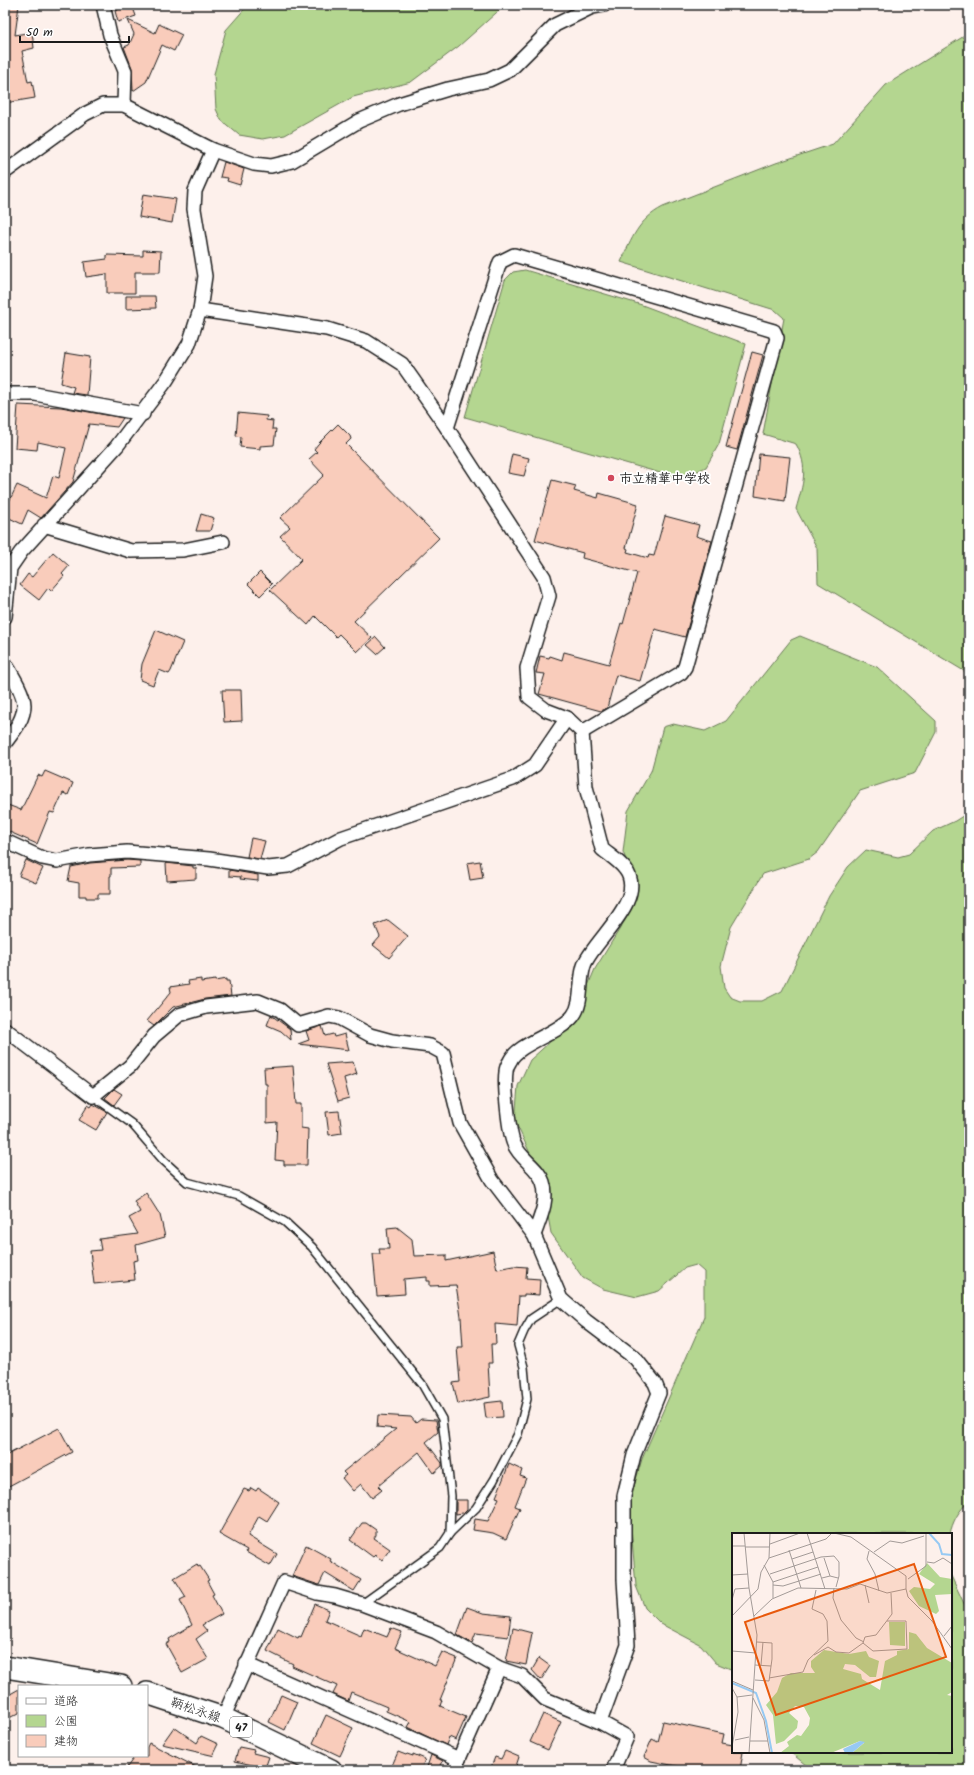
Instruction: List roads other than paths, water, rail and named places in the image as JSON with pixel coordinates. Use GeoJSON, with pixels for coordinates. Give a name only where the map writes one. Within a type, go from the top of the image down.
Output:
{"type":"FeatureCollection","features":[{"type":"Feature","properties":{"kind":"main road"},"geometry":{"type":"LineString","coordinates":[[5,1667],[115,1685]]}},
{"type":"Feature","properties":{"kind":"main road","name":"鞆松永線"},"geometry":{"type":"LineString","coordinates":[[148,1693],[223,1718],[328,1769]]}},
{"type":"Feature","properties":{"kind":"street"},"geometry":{"type":"LineString","coordinates":[[103,5],[110,35],[126,71],[124,105]]}},
{"type":"Feature","properties":{"kind":"street"},"geometry":{"type":"LineString","coordinates":[[5,172],[85,114],[103,105],[124,105],[213,150],[254,164],[271,166],[292,161],[360,121],[399,104],[448,89],[489,80],[510,70],[556,25],[592,7],[604,5]]}},
{"type":"Feature","properties":{"kind":"street"},"geometry":{"type":"LineString","coordinates":[[5,617],[10,568],[21,552],[44,525],[117,446],[143,414],[166,382],[189,344],[200,310],[205,276],[194,209],[195,191],[213,150]]}},
{"type":"Feature","properties":{"kind":"street"},"geometry":{"type":"LineString","coordinates":[[447,428],[500,262],[514,255],[774,331],[777,338],[685,667],[682,673],[582,732]]}},
{"type":"Feature","properties":{"kind":"street"},"geometry":{"type":"LineString","coordinates":[[200,310],[327,329],[366,342],[402,364],[447,428],[544,577],[549,596],[527,668],[529,697],[546,710],[567,718],[582,732],[586,787],[602,849],[626,870],[630,881],[631,891],[627,904],[591,952],[585,965],[578,1008],[573,1016],[560,1028],[518,1052],[511,1059],[506,1072],[510,1129],[514,1144],[524,1159],[540,1174],[544,1183],[545,1205],[534,1234]]}},
{"type":"Feature","properties":{"kind":"street"},"geometry":{"type":"LineString","coordinates":[[5,394],[35,394],[143,414]]}},
{"type":"Feature","properties":{"kind":"street"},"geometry":{"type":"LineString","coordinates":[[44,525],[131,550],[183,550],[223,542]]}},
{"type":"Feature","properties":{"kind":"street"},"geometry":{"type":"LineString","coordinates":[[5,663],[18,687],[24,705],[19,725],[5,744]]}},
{"type":"Feature","properties":{"kind":"street"},"geometry":{"type":"LineString","coordinates":[[5,841],[42,858],[57,861],[90,855],[127,852],[209,859],[268,868],[288,866],[340,838],[513,779],[534,765],[567,718]]}},
{"type":"Feature","properties":{"kind":"street"},"geometry":{"type":"LineString","coordinates":[[5,1029],[93,1096],[130,1066],[154,1036],[179,1015],[206,1007],[258,1001],[280,1010],[298,1025],[329,1016],[339,1018],[370,1035],[392,1041],[430,1046],[443,1053],[460,1123],[492,1180],[534,1234],[561,1299],[586,1321],[635,1358],[655,1383],[659,1393],[634,1455],[624,1496],[624,1579],[628,1645],[600,1722]]}},
{"type":"Feature","properties":{"kind":"street"},"geometry":{"type":"LineString","coordinates":[[223,1718],[284,1582],[317,1593],[362,1604],[436,1632],[499,1668],[522,1676],[545,1699],[600,1722],[627,1737],[613,1770]]}},
{"type":"Feature","properties":{"kind":"street"},"geometry":{"type":"LineString","coordinates":[[246,1664],[457,1764],[499,1668]]}},
{"type":"Feature","properties":{"kind":"lane"},"geometry":{"type":"LineString","coordinates":[[93,1096],[132,1124],[163,1160],[187,1182],[239,1196],[285,1222],[312,1247],[422,1384],[442,1419],[451,1496],[450,1533]]}},
{"type":"Feature","properties":{"kind":"lane"},"geometry":{"type":"LineString","coordinates":[[362,1604],[440,1548],[450,1533],[476,1508],[494,1480],[518,1434],[528,1399],[524,1368],[518,1345],[531,1319],[561,1299]]}},
{"type":"Feature","properties":{"kind":"place","name":"市立精華中学校"},"geometry":{"type":"Point","coordinates":[611,478]}}]}
